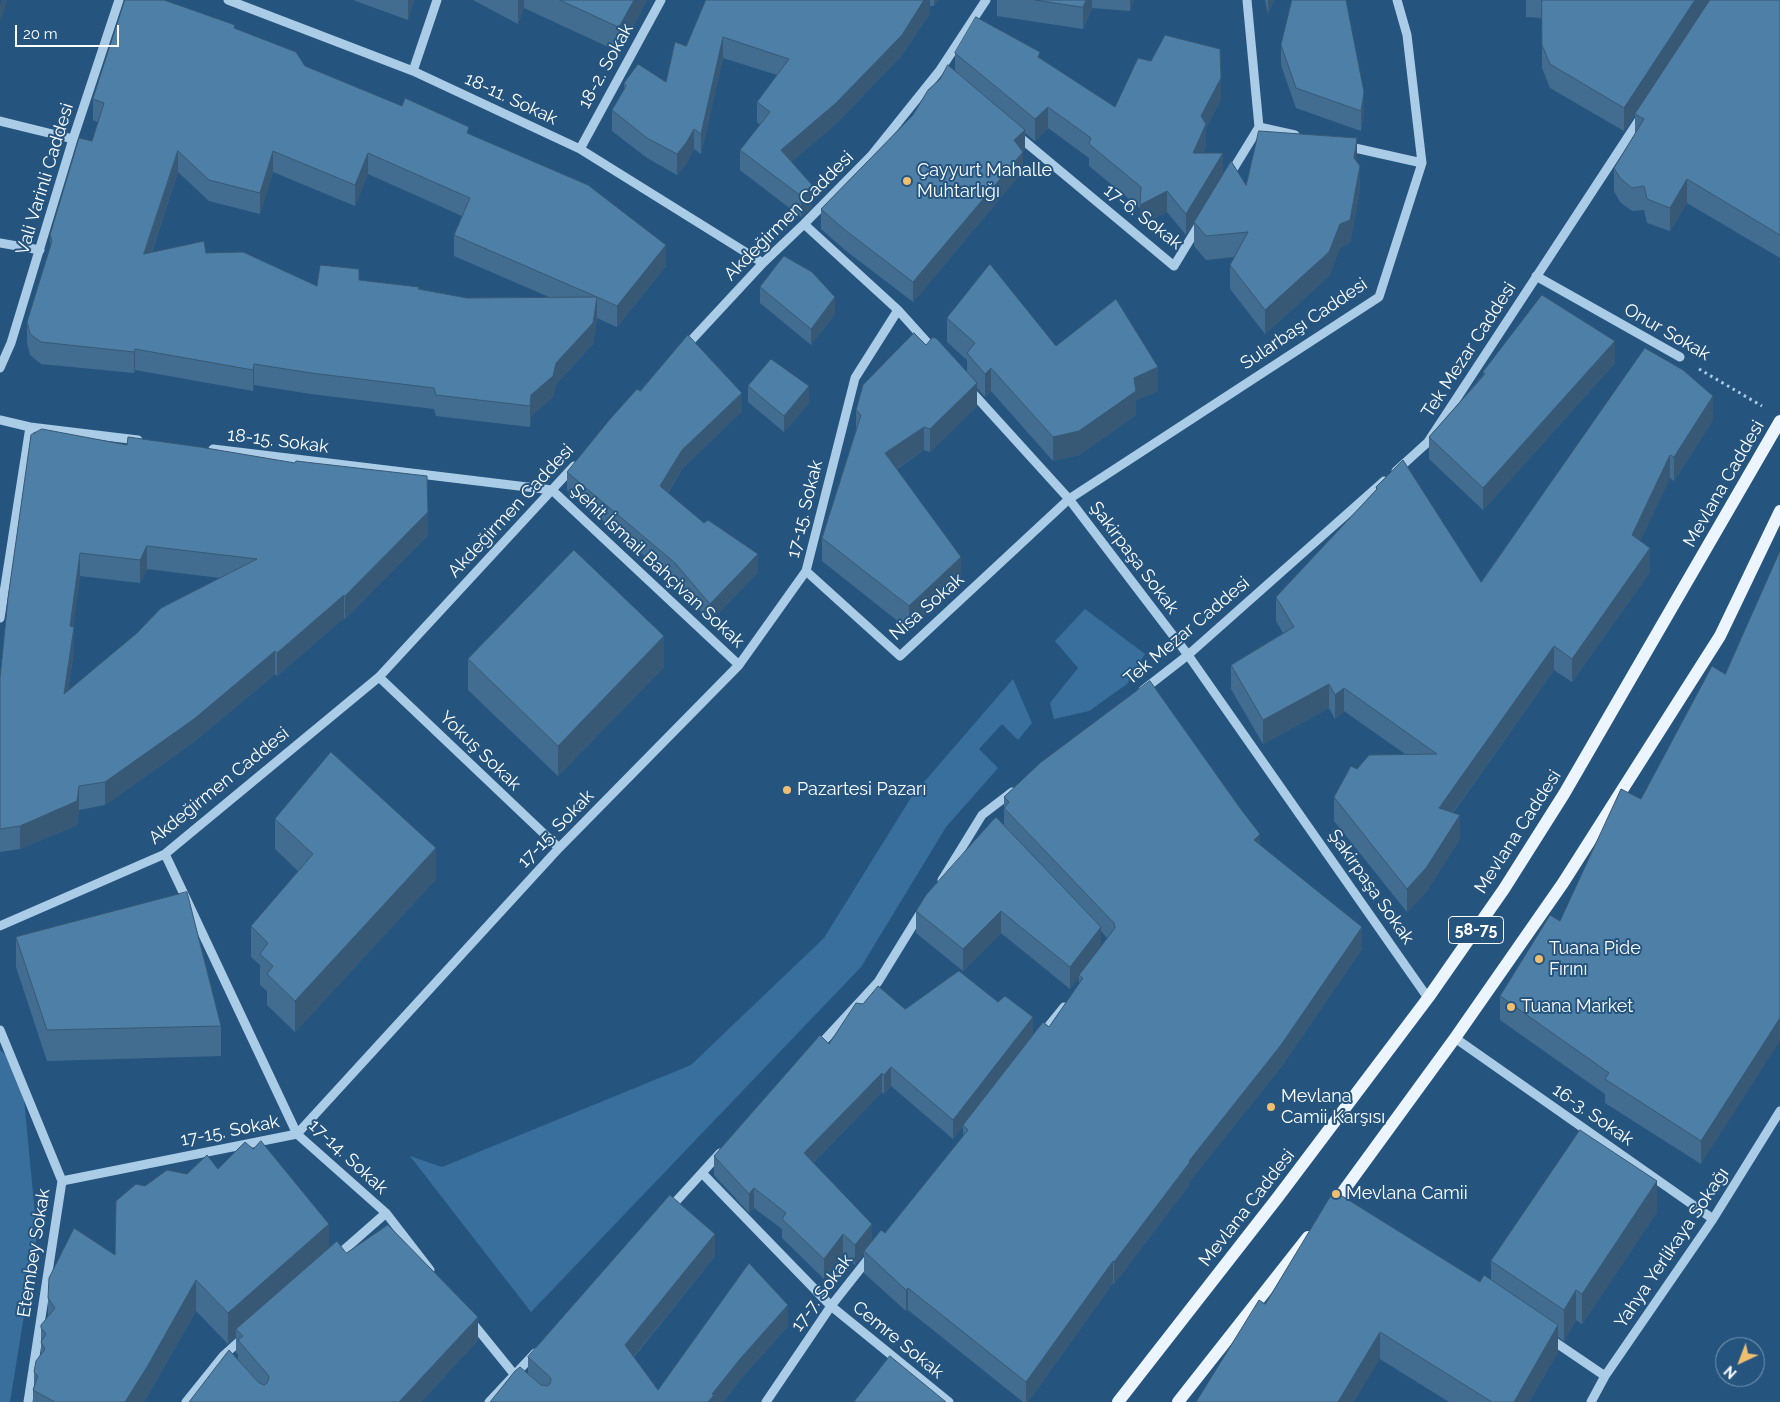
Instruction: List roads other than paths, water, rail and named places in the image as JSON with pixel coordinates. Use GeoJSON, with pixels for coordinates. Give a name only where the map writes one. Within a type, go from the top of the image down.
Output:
{"type":"FeatureCollection","features":[{"type":"Feature","properties":{"kind":"main road","name":"Mevlana Caddesi"},"geometry":{"type":"LineString","coordinates":[[1118,1402],[1278,1197],[1428,998],[1504,889],[1564,794],[1780,422]]}},
{"type":"Feature","properties":{"kind":"main road","name":"58-75"},"geometry":{"type":"LineString","coordinates":[[1178,1402],[1319,1223],[1344,1200],[1563,883],[1720,636],[1780,511]]}},
{"type":"Feature","properties":{"kind":"street","name":"Vali Varinli Caddesi"},"geometry":{"type":"LineString","coordinates":[[0,368],[11,342],[73,139],[119,0]]}},
{"type":"Feature","properties":{"kind":"street","name":"18-11. Sokak"},"geometry":{"type":"LineString","coordinates":[[228,0],[413,71],[580,148],[763,263]]}},
{"type":"Feature","properties":{"kind":"street"},"geometry":{"type":"LineString","coordinates":[[413,71],[437,0]]}},
{"type":"Feature","properties":{"kind":"street","name":"18-2. Sokak"},"geometry":{"type":"LineString","coordinates":[[580,148],[661,0]]}},
{"type":"Feature","properties":{"kind":"street","name":"Akdeğirmen Caddesi"},"geometry":{"type":"LineString","coordinates":[[681,351],[763,263],[871,156],[940,70],[986,0]]}},
{"type":"Feature","properties":{"kind":"street"},"geometry":{"type":"LineString","coordinates":[[1224,184],[1260,127],[1247,0]]}},
{"type":"Feature","properties":{"kind":"street","name":"Sularbaşı Caddesi"},"geometry":{"type":"LineString","coordinates":[[1069,499],[1379,296],[1422,163],[1407,35],[1397,0]]}},
{"type":"Feature","properties":{"kind":"street"},"geometry":{"type":"LineString","coordinates":[[940,70],[948,76]]}},
{"type":"Feature","properties":{"kind":"street","name":"Tek Mezar Caddesi"},"geometry":{"type":"LineString","coordinates":[[1134,696],[1188,655],[1428,442],[1649,106]]}},
{"type":"Feature","properties":{"kind":"street"},"geometry":{"type":"LineString","coordinates":[[0,121],[73,139]]}},
{"type":"Feature","properties":{"kind":"street","name":"17-6. Sokak"},"geometry":{"type":"LineString","coordinates":[[1008,127],[1174,266],[1204,217]]}},
{"type":"Feature","properties":{"kind":"street"},"geometry":{"type":"LineString","coordinates":[[1260,127],[1307,138]]}},
{"type":"Feature","properties":{"kind":"street"},"geometry":{"type":"LineString","coordinates":[[1336,144],[1422,163]]}},
{"type":"Feature","properties":{"kind":"street"},"geometry":{"type":"LineString","coordinates":[[804,224],[898,310],[937,354]]}},
{"type":"Feature","properties":{"kind":"street"},"geometry":{"type":"LineString","coordinates":[[0,243],[40,250]]}},
{"type":"Feature","properties":{"kind":"street","name":"Onur Sokak"},"geometry":{"type":"LineString","coordinates":[[1536,276],[1680,358]]}},
{"type":"Feature","properties":{"kind":"street","name":"17-15. Sokak"},"geometry":{"type":"LineString","coordinates":[[62,1181],[297,1134],[559,848],[739,665],[806,571],[855,378],[898,310]]}},
{"type":"Feature","properties":{"kind":"street","name":"Şakirpaşa Sokak"},"geometry":{"type":"LineString","coordinates":[[964,383],[1069,499],[1188,655],[1428,998]]}},
{"type":"Feature","properties":{"kind":"street"},"geometry":{"type":"LineString","coordinates":[[0,420],[30,428],[148,442]]}},
{"type":"Feature","properties":{"kind":"street"},"geometry":{"type":"LineString","coordinates":[[0,618],[30,428]]}},
{"type":"Feature","properties":{"kind":"street","name":"18-15. Sokak"},"geometry":{"type":"LineString","coordinates":[[207,449],[552,490]]}},
{"type":"Feature","properties":{"kind":"street","name":"Akdeğirmen Caddesi"},"geometry":{"type":"LineString","coordinates":[[0,926],[165,854],[378,676],[579,461]]}},
{"type":"Feature","properties":{"kind":"street","name":"Şehit İsmail Bahçivan Sokak"},"geometry":{"type":"LineString","coordinates":[[552,490],[739,665]]}},
{"type":"Feature","properties":{"kind":"street","name":"Nisa Sokak"},"geometry":{"type":"LineString","coordinates":[[806,571],[900,656],[1069,499]]}},
{"type":"Feature","properties":{"kind":"street","name":"Yokuş Sokak"},"geometry":{"type":"LineString","coordinates":[[378,676],[559,848]]}},
{"type":"Feature","properties":{"kind":"street"},"geometry":{"type":"LineString","coordinates":[[935,890],[986,818],[1020,785]]}},
{"type":"Feature","properties":{"kind":"street","name":"17-14. Sokak"},"geometry":{"type":"LineString","coordinates":[[165,854],[297,1134],[386,1213],[434,1275]]}},
{"type":"Feature","properties":{"kind":"street"},"geometry":{"type":"LineString","coordinates":[[810,1056],[878,982],[925,907]]}},
{"type":"Feature","properties":{"kind":"street"},"geometry":{"type":"LineString","coordinates":[[1036,1042],[1073,996]]}},
{"type":"Feature","properties":{"kind":"street","name":"Etembey Sokak"},"geometry":{"type":"LineString","coordinates":[[0,1030],[62,1181],[28,1402]]}},
{"type":"Feature","properties":{"kind":"street","name":"16-3. Sokak"},"geometry":{"type":"LineString","coordinates":[[1456,1038],[1713,1219]]}},
{"type":"Feature","properties":{"kind":"street","name":"Yahya Yerlikaya Sokağı"},"geometry":{"type":"LineString","coordinates":[[1591,1402],[1605,1376],[1713,1219],[1780,1111]]}},
{"type":"Feature","properties":{"kind":"street"},"geometry":{"type":"LineString","coordinates":[[662,1216],[729,1144]]}},
{"type":"Feature","properties":{"kind":"street","name":"Cemre Sokak"},"geometry":{"type":"LineString","coordinates":[[702,1173],[831,1306],[949,1402]]}},
{"type":"Feature","properties":{"kind":"street"},"geometry":{"type":"LineString","coordinates":[[326,1265],[386,1213]]}},
{"type":"Feature","properties":{"kind":"street","name":"17-7. Sokak"},"geometry":{"type":"LineString","coordinates":[[766,1402],[831,1306],[880,1244]]}},
{"type":"Feature","properties":{"kind":"street"},"geometry":{"type":"LineString","coordinates":[[465,1313],[514,1375],[526,1386]]}},
{"type":"Feature","properties":{"kind":"street"},"geometry":{"type":"LineString","coordinates":[[186,1402],[252,1330]]}},
{"type":"Feature","properties":{"kind":"street"},"geometry":{"type":"LineString","coordinates":[[1539,1331],[1605,1376]]}},
{"type":"Feature","properties":{"kind":"street"},"geometry":{"type":"LineString","coordinates":[[489,1402],[541,1346]]}},
{"type":"Feature","properties":{"kind":"place","name":"Çayyurt Mahalle Muhtarlığı"},"geometry":{"type":"Point","coordinates":[907,181]}},
{"type":"Feature","properties":{"kind":"place","name":"Pazartesi Pazarı"},"geometry":{"type":"Point","coordinates":[787,790]}},
{"type":"Feature","properties":{"kind":"place","name":"Tuana Pide Fırını"},"geometry":{"type":"Point","coordinates":[1539,959]}},
{"type":"Feature","properties":{"kind":"place","name":"Tuana Market"},"geometry":{"type":"Point","coordinates":[1511,1007]}},
{"type":"Feature","properties":{"kind":"place","name":"Mevlana Camii Karşısı"},"geometry":{"type":"Point","coordinates":[1271,1107]}},
{"type":"Feature","properties":{"kind":"place","name":"Mevlana Camii"},"geometry":{"type":"Point","coordinates":[1336,1194]}}]}
